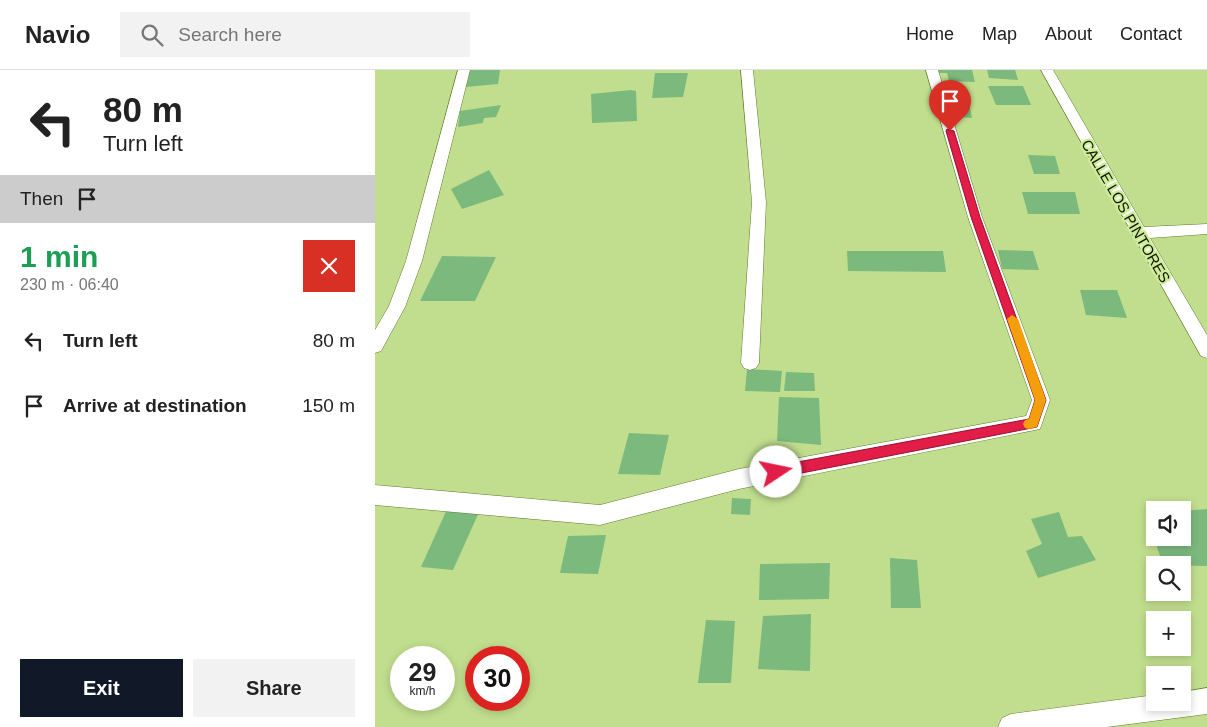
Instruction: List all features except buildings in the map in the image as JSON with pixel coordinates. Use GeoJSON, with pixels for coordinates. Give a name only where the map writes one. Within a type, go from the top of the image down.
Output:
{"type":"FeatureCollection","features":[{"type":"Feature","properties":{"kind":"street"},"geometry":{"type":"LineString","coordinates":[[375,346],[397,307],[414,261],[464,70]]}},
{"type":"Feature","properties":{"kind":"street"},"geometry":{"type":"LineString","coordinates":[[747,70],[759,202],[750,363]]}},
{"type":"Feature","properties":{"kind":"street"},"geometry":{"type":"LineString","coordinates":[[375,495],[600,515],[739,479],[1033,423],[1041,400],[975,217],[932,70]]}},
{"type":"Feature","properties":{"kind":"street","name":"CALLE LOS PINTORES"},"geometry":{"type":"LineString","coordinates":[[1047,70],[1207,351]]}},
{"type":"Feature","properties":{"kind":"street"},"geometry":{"type":"LineString","coordinates":[[1139,233],[1207,228]]}},
{"type":"Feature","properties":{"kind":"street"},"geometry":{"type":"LineString","coordinates":[[1011,727],[1207,701]]}},
{"type":"Feature","properties":{"kind":"slow traffic"},"geometry":{"type":"LineString","coordinates":[[1012,319],[1041,400],[1033,423],[1029,424]]}},
{"type":"Feature","properties":{"kind":"route"},"geometry":{"type":"LineString","coordinates":[[776,472],[1033,423],[1041,400],[975,217],[950,131]]}}]}
